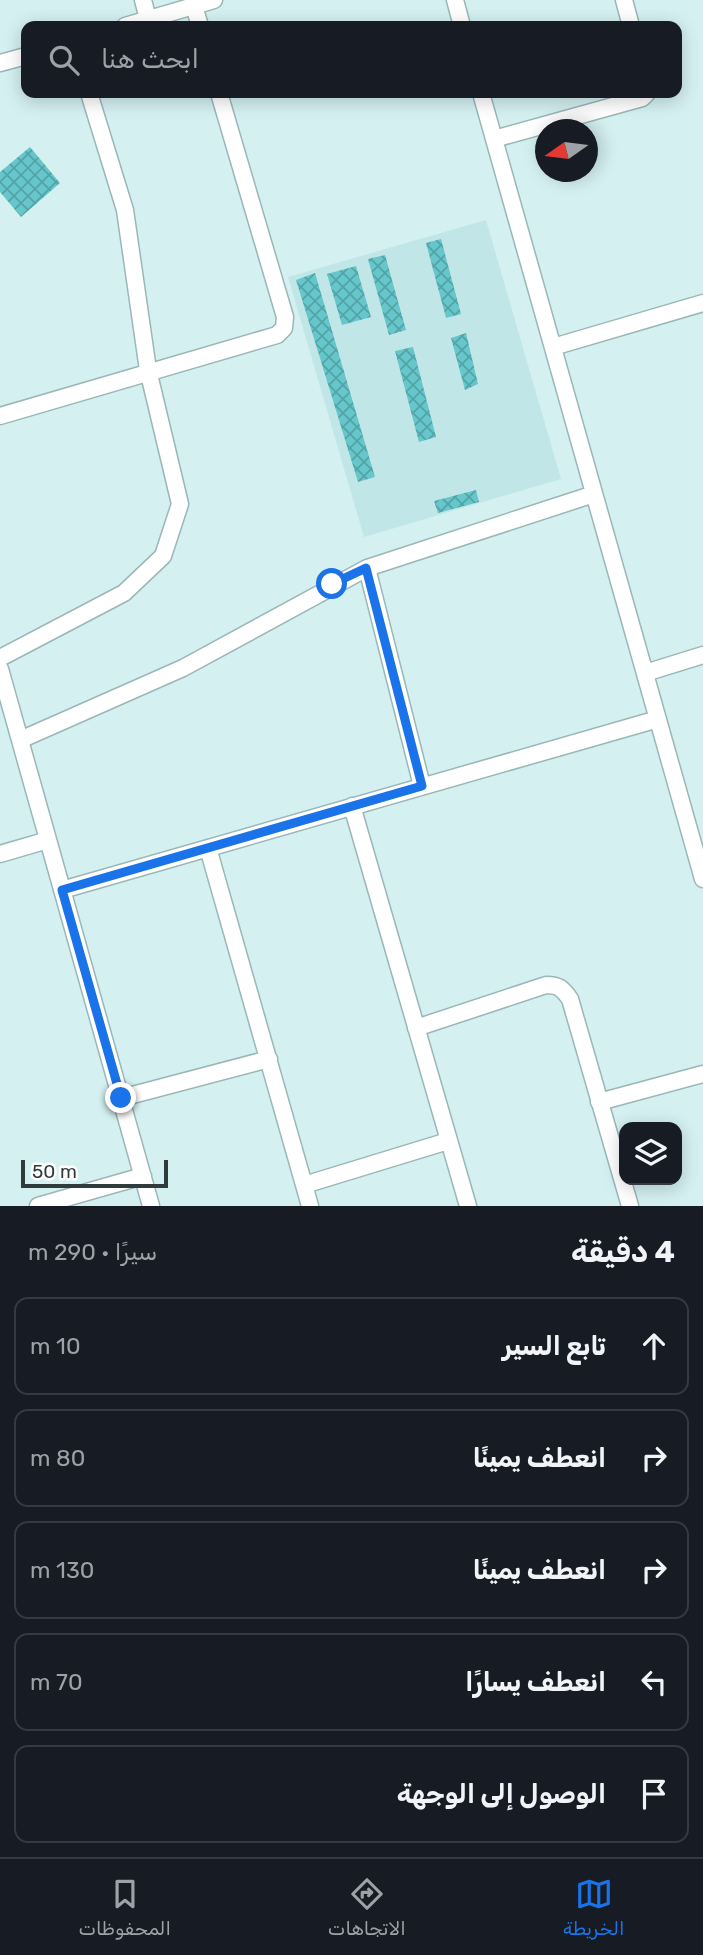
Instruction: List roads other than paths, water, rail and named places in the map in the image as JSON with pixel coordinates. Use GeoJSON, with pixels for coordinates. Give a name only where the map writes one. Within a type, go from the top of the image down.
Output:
{"type":"FeatureCollection","features":[{"type":"Feature","properties":{"kind":"street"},"geometry":{"type":"LineString","coordinates":[[143,0],[148,19]]}},
{"type":"Feature","properties":{"kind":"street"},"geometry":{"type":"LineString","coordinates":[[141,21],[214,0]]}},
{"type":"Feature","properties":{"kind":"street"},"geometry":{"type":"LineString","coordinates":[[455,0],[461,21]]}},
{"type":"Feature","properties":{"kind":"street"},"geometry":{"type":"LineString","coordinates":[[624,0],[630,21]]}},
{"type":"Feature","properties":{"kind":"street"},"geometry":{"type":"LineString","coordinates":[[194,6],[198,21]]}},
{"type":"Feature","properties":{"kind":"street"},"geometry":{"type":"LineString","coordinates":[[0,63],[21,57]]}},
{"type":"Feature","properties":{"kind":"street"},"geometry":{"type":"LineString","coordinates":[[0,658],[124,593],[163,556],[180,504],[148,370],[125,210],[91,98]]}},
{"type":"Feature","properties":{"kind":"street"},"geometry":{"type":"LineString","coordinates":[[0,416],[148,370],[277,335],[286,323],[220,98]]}},
{"type":"Feature","properties":{"kind":"street"},"geometry":{"type":"LineString","coordinates":[[482,98],[703,879]]}},
{"type":"Feature","properties":{"kind":"street"},"geometry":{"type":"LineString","coordinates":[[494,139],[642,98]]}},
{"type":"Feature","properties":{"kind":"street"},"geometry":{"type":"LineString","coordinates":[[553,347],[703,303]]}},
{"type":"Feature","properties":{"kind":"street"},"geometry":{"type":"LineString","coordinates":[[20,740],[183,668],[366,568],[594,494]]}},
{"type":"Feature","properties":{"kind":"street"},"geometry":{"type":"LineString","coordinates":[[366,568],[422,786]]}},
{"type":"Feature","properties":{"kind":"street"},"geometry":{"type":"LineString","coordinates":[[645,673],[703,655]]}},
{"type":"Feature","properties":{"kind":"street"},"geometry":{"type":"LineString","coordinates":[[0,669],[151,1206]]}},
{"type":"Feature","properties":{"kind":"street"},"geometry":{"type":"LineString","coordinates":[[62,890],[658,719]]}},
{"type":"Feature","properties":{"kind":"street"},"geometry":{"type":"LineString","coordinates":[[352,806],[468,1206]]}},
{"type":"Feature","properties":{"kind":"street"},"geometry":{"type":"LineString","coordinates":[[0,854],[48,840]]}},
{"type":"Feature","properties":{"kind":"street"},"geometry":{"type":"LineString","coordinates":[[208,848],[310,1206]]}},
{"type":"Feature","properties":{"kind":"street"},"geometry":{"type":"LineString","coordinates":[[416,1028],[546,985],[557,985],[569,999],[630,1206]]}},
{"type":"Feature","properties":{"kind":"street"},"geometry":{"type":"LineString","coordinates":[[121,1098],[269,1059]]}},
{"type":"Feature","properties":{"kind":"street"},"geometry":{"type":"LineString","coordinates":[[599,1102],[703,1074]]}},
{"type":"Feature","properties":{"kind":"street"},"geometry":{"type":"LineString","coordinates":[[304,1185],[448,1141]]}},
{"type":"Feature","properties":{"kind":"street"},"geometry":{"type":"LineString","coordinates":[[38,1206],[143,1176]]}}]}
